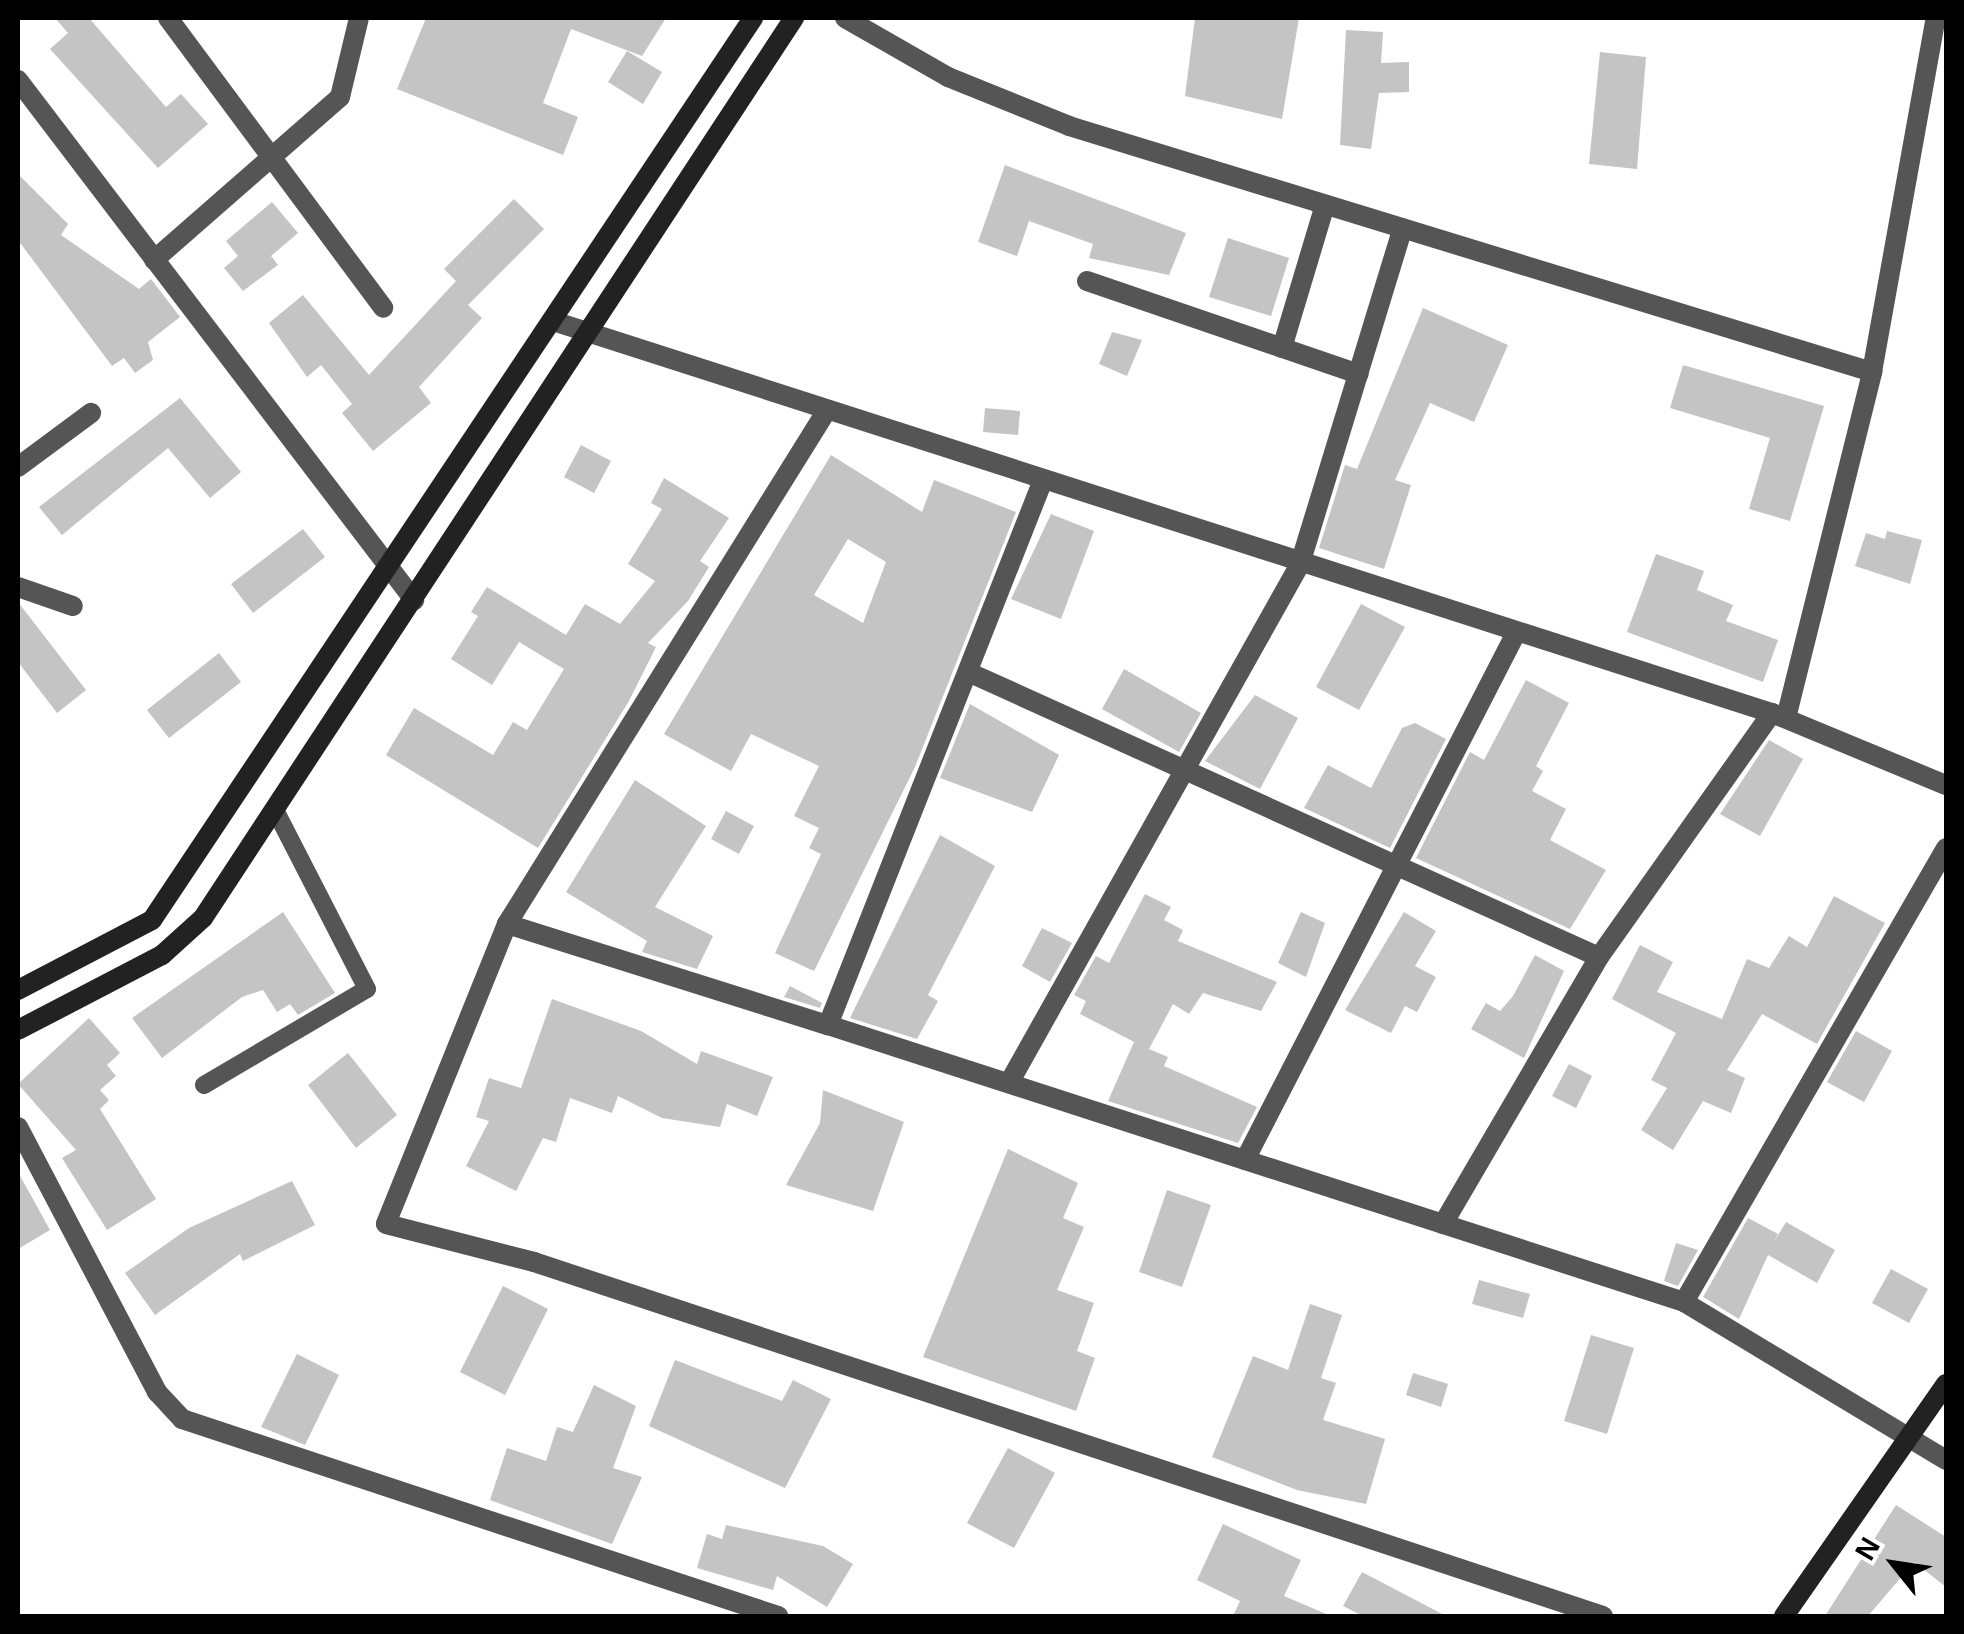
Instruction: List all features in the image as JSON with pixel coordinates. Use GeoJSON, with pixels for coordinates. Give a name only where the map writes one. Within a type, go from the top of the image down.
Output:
{"type":"FeatureCollection","features":[{"type":"Feature","properties":{"kind":"street"},"geometry":{"type":"LineString","coordinates":[[168,18],[269,160],[384,308]]}},
{"type":"Feature","properties":{"kind":"street"},"geometry":{"type":"LineString","coordinates":[[154,260],[340,98],[359,18]]}},
{"type":"Feature","properties":{"kind":"street"},"geometry":{"type":"LineString","coordinates":[[18,990],[152,920],[754,18]]}},
{"type":"Feature","properties":{"kind":"street"},"geometry":{"type":"LineString","coordinates":[[18,1030],[162,955],[203,918],[592,332],[794,18]]}},
{"type":"Feature","properties":{"kind":"street"},"geometry":{"type":"LineString","coordinates":[[845,18],[948,77],[1069,126],[1872,372]]}},
{"type":"Feature","properties":{"kind":"street"},"geometry":{"type":"LineString","coordinates":[[1443,1224],[1600,957],[1779,716],[1872,372],[1936,18]]}},
{"type":"Feature","properties":{"kind":"street"},"geometry":{"type":"LineString","coordinates":[[18,80],[414,600]]}},
{"type":"Feature","properties":{"kind":"street"},"geometry":{"type":"LineString","coordinates":[[1282,348],[1325,204]]}},
{"type":"Feature","properties":{"kind":"street"},"geometry":{"type":"LineString","coordinates":[[1009,1083],[1190,772],[1300,564],[1403,228]]}},
{"type":"Feature","properties":{"kind":"street"},"geometry":{"type":"LineString","coordinates":[[1087,282],[1358,374]]}},
{"type":"Feature","properties":{"kind":"street"},"geometry":{"type":"LineString","coordinates":[[553,321],[1779,716],[1946,784]]}},
{"type":"Feature","properties":{"kind":"street"},"geometry":{"type":"LineString","coordinates":[[827,410],[507,924],[386,1224],[534,1262],[1603,1616]]}},
{"type":"Feature","properties":{"kind":"street"},"geometry":{"type":"LineString","coordinates":[[18,466],[91,413]]}},
{"type":"Feature","properties":{"kind":"street"},"geometry":{"type":"LineString","coordinates":[[828,1025],[1043,480]]}},
{"type":"Feature","properties":{"kind":"street"},"geometry":{"type":"LineString","coordinates":[[18,586],[73,606]]}},
{"type":"Feature","properties":{"kind":"street"},"geometry":{"type":"LineString","coordinates":[[1245,1160],[1402,868],[1516,633]]}},
{"type":"Feature","properties":{"kind":"street"},"geometry":{"type":"LineString","coordinates":[[968,672],[1600,957]]}},
{"type":"Feature","properties":{"kind":"street"},"geometry":{"type":"LineString","coordinates":[[1684,1302],[1946,848]]}},
{"type":"Feature","properties":{"kind":"street"},"geometry":{"type":"LineString","coordinates":[[507,924],[1684,1302],[1946,1460]]}},
{"type":"Feature","properties":{"kind":"street"},"geometry":{"type":"LineString","coordinates":[[18,1127],[157,1392],[182,1419],[778,1616]]}},
{"type":"Feature","properties":{"kind":"street"},"geometry":{"type":"LineString","coordinates":[[1784,1616],[1946,1384]]}},
{"type":"Feature","properties":{"kind":"lane"},"geometry":{"type":"LineString","coordinates":[[204,1085],[367,989],[274,810]]}},
{"type":"Feature","properties":{"kind":"building"},"geometry":{"type":"Polygon","coordinates":[[[55,18],[89,18],[166,107],[181,94],[208,124],[158,168],[50,49],[68,33],[55,18]]]}},
{"type":"Feature","properties":{"kind":"building"},"geometry":{"type":"Polygon","coordinates":[[[426,18],[666,18],[642,56],[571,29],[543,103],[578,117],[563,155],[397,89],[426,18]]]}},
{"type":"Feature","properties":{"kind":"building"},"geometry":{"type":"Polygon","coordinates":[[[1195,18],[1299,18],[1282,119],[1185,96],[1195,18]]]}},
{"type":"Feature","properties":{"kind":"building"},"geometry":{"type":"Polygon","coordinates":[[[1346,30],[1383,32],[1381,63],[1409,62],[1409,92],[1379,93],[1371,149],[1340,145],[1346,30]]]}},
{"type":"Feature","properties":{"kind":"building"},"geometry":{"type":"Polygon","coordinates":[[[627,51],[662,72],[643,104],[608,82],[627,51]]]}},
{"type":"Feature","properties":{"kind":"building"},"geometry":{"type":"Polygon","coordinates":[[[1600,52],[1646,57],[1637,169],[1589,164],[1600,52]]]}},
{"type":"Feature","properties":{"kind":"building"},"geometry":{"type":"Polygon","coordinates":[[[1005,165],[1186,233],[1169,275],[1089,258],[1093,244],[1029,221],[1017,256],[978,242],[1005,165]]]}},
{"type":"Feature","properties":{"kind":"building"},"geometry":{"type":"Polygon","coordinates":[[[18,174],[68,224],[61,235],[139,289],[151,279],[180,317],[148,342],[153,360],[135,373],[124,358],[112,366],[18,240],[18,174]]]}},
{"type":"Feature","properties":{"kind":"building"},"geometry":{"type":"Polygon","coordinates":[[[514,199],[544,229],[468,305],[482,318],[419,387],[431,403],[373,451],[342,413],[352,404],[321,365],[307,377],[269,323],[303,295],[369,375],[456,281],[444,269],[514,199]]]}},
{"type":"Feature","properties":{"kind":"building"},"geometry":{"type":"Polygon","coordinates":[[[272,202],[298,233],[271,256],[278,265],[243,291],[224,268],[238,256],[226,241],[272,202]]]}},
{"type":"Feature","properties":{"kind":"building"},"geometry":{"type":"Polygon","coordinates":[[[1228,238],[1289,258],[1271,316],[1209,297],[1228,238]]]}},
{"type":"Feature","properties":{"kind":"building"},"geometry":{"type":"Polygon","coordinates":[[[1423,308],[1508,345],[1474,422],[1430,403],[1395,480],[1411,485],[1384,569],[1319,548],[1345,465],[1357,469],[1423,308]]]}},
{"type":"Feature","properties":{"kind":"building"},"geometry":{"type":"Polygon","coordinates":[[[1112,332],[1142,340],[1127,376],[1099,364],[1112,332]]]}},
{"type":"Feature","properties":{"kind":"building"},"geometry":{"type":"Polygon","coordinates":[[[1683,365],[1824,406],[1790,521],[1749,509],[1770,438],[1670,408],[1683,365]]]}},
{"type":"Feature","properties":{"kind":"building"},"geometry":{"type":"Polygon","coordinates":[[[180,398],[241,472],[210,498],[168,448],[62,535],[39,507],[180,398]]]}},
{"type":"Feature","properties":{"kind":"building"},"geometry":{"type":"Polygon","coordinates":[[[985,408],[1020,411],[1018,435],[983,432],[985,408]]]}},
{"type":"Feature","properties":{"kind":"building"},"geometry":{"type":"Polygon","coordinates":[[[581,445],[611,461],[594,493],[564,477],[581,445]]]}},
{"type":"Feature","properties":{"kind":"building"},"geometry":{"type":"Polygon","coordinates":[[[831,455],[922,512],[934,480],[1016,512],[915,767],[814,971],[775,953],[821,854],[809,848],[819,828],[794,816],[819,766],[751,734],[731,771],[664,734],[831,455]],[[848,539],[814,595],[863,623],[886,562],[848,539]]]}},
{"type":"Feature","properties":{"kind":"building"},"geometry":{"type":"Polygon","coordinates":[[[664,478],[729,518],[700,561],[709,567],[688,601],[648,643],[656,647],[629,701],[538,848],[386,755],[414,708],[493,755],[513,722],[527,730],[564,669],[519,642],[492,685],[451,659],[478,616],[471,612],[487,587],[566,635],[585,604],[620,624],[655,581],[628,564],[662,509],[651,503],[664,478]]]}},
{"type":"Feature","properties":{"kind":"building"},"geometry":{"type":"Polygon","coordinates":[[[1051,514],[1094,531],[1061,619],[1011,599],[1051,514]]]}},
{"type":"Feature","properties":{"kind":"building"},"geometry":{"type":"Polygon","coordinates":[[[303,529],[325,557],[253,613],[231,584],[303,529]]]}},
{"type":"Feature","properties":{"kind":"building"},"geometry":{"type":"Polygon","coordinates":[[[1887,531],[1922,540],[1910,584],[1855,566],[1866,533],[1885,539],[1887,531]]]}},
{"type":"Feature","properties":{"kind":"building"},"geometry":{"type":"Polygon","coordinates":[[[1656,554],[1704,571],[1697,590],[1733,605],[1726,621],[1778,640],[1763,682],[1627,632],[1656,554]]]}},
{"type":"Feature","properties":{"kind":"building"},"geometry":{"type":"Polygon","coordinates":[[[18,602],[86,690],[57,713],[18,662],[18,602]]]}},
{"type":"Feature","properties":{"kind":"building"},"geometry":{"type":"Polygon","coordinates":[[[1361,604],[1405,627],[1359,710],[1316,687],[1361,604]]]}},
{"type":"Feature","properties":{"kind":"building"},"geometry":{"type":"Polygon","coordinates":[[[219,653],[241,682],[169,738],[147,710],[219,653]]]}},
{"type":"Feature","properties":{"kind":"building"},"geometry":{"type":"Polygon","coordinates":[[[1124,669],[1201,713],[1179,752],[1102,709],[1124,669]]]}},
{"type":"Feature","properties":{"kind":"building"},"geometry":{"type":"Polygon","coordinates":[[[1526,680],[1569,703],[1536,766],[1543,771],[1532,791],[1566,809],[1550,840],[1606,870],[1570,929],[1416,858],[1470,752],[1484,760],[1526,680]]]}},
{"type":"Feature","properties":{"kind":"building"},"geometry":{"type":"Polygon","coordinates":[[[1255,695],[1298,718],[1260,789],[1205,761],[1255,695]]]}},
{"type":"Feature","properties":{"kind":"building"},"geometry":{"type":"Polygon","coordinates":[[[970,704],[1059,755],[1032,812],[940,778],[970,704]]]}},
{"type":"Feature","properties":{"kind":"building"},"geometry":{"type":"Polygon","coordinates":[[[1415,723],[1446,739],[1390,848],[1304,808],[1328,765],[1371,788],[1402,728],[1415,723]]]}},
{"type":"Feature","properties":{"kind":"building"},"geometry":{"type":"Polygon","coordinates":[[[1769,740],[1803,759],[1760,836],[1720,814],[1769,740]]]}},
{"type":"Feature","properties":{"kind":"building"},"geometry":{"type":"Polygon","coordinates":[[[635,780],[706,826],[655,907],[713,936],[697,969],[642,952],[647,941],[566,892],[635,780]]]}},
{"type":"Feature","properties":{"kind":"building"},"geometry":{"type":"Polygon","coordinates":[[[726,811],[754,826],[739,854],[711,839],[726,811]]]}},
{"type":"Feature","properties":{"kind":"building"},"geometry":{"type":"Polygon","coordinates":[[[940,835],[995,866],[928,995],[938,1001],[917,1039],[850,1018],[940,835]]]}},
{"type":"Feature","properties":{"kind":"building"},"geometry":{"type":"Polygon","coordinates":[[[1145,894],[1171,907],[1164,920],[1183,930],[1178,941],[1277,982],[1261,1011],[1203,993],[1189,1014],[1173,1004],[1149,1049],[1168,1057],[1164,1066],[1257,1107],[1238,1143],[1108,1101],[1134,1042],[1142,1046],[1080,1014],[1086,1001],[1074,995],[1096,956],[1109,963],[1145,894]]]}},
{"type":"Feature","properties":{"kind":"building"},"geometry":{"type":"Polygon","coordinates":[[[1834,896],[1885,923],[1817,1044],[1762,1014],[1727,1070],[1745,1078],[1731,1113],[1703,1101],[1673,1150],[1641,1130],[1667,1088],[1651,1080],[1676,1033],[1612,999],[1640,945],[1673,962],[1657,992],[1722,1019],[1747,959],[1769,968],[1789,936],[1807,947],[1834,896]]]}},
{"type":"Feature","properties":{"kind":"building"},"geometry":{"type":"Polygon","coordinates":[[[283,912],[335,993],[298,1015],[290,1004],[277,1012],[263,990],[242,997],[162,1058],[132,1018],[283,912]]]}},
{"type":"Feature","properties":{"kind":"building"},"geometry":{"type":"Polygon","coordinates":[[[1301,912],[1325,923],[1306,977],[1278,963],[1301,912]]]}},
{"type":"Feature","properties":{"kind":"building"},"geometry":{"type":"Polygon","coordinates":[[[1404,912],[1436,931],[1415,966],[1436,977],[1417,1012],[1405,1006],[1391,1033],[1345,1010],[1404,912]]]}},
{"type":"Feature","properties":{"kind":"building"},"geometry":{"type":"Polygon","coordinates":[[[1042,928],[1072,943],[1050,982],[1022,966],[1042,928]]]}},
{"type":"Feature","properties":{"kind":"building"},"geometry":{"type":"Polygon","coordinates":[[[1535,955],[1564,971],[1524,1058],[1471,1029],[1486,1003],[1500,1011],[1513,996],[1535,955]]]}},
{"type":"Feature","properties":{"kind":"building"},"geometry":{"type":"Polygon","coordinates":[[[790,986],[822,1003],[820,1008],[784,997],[790,986]]]}},
{"type":"Feature","properties":{"kind":"building"},"geometry":{"type":"Polygon","coordinates":[[[552,999],[641,1031],[697,1064],[701,1051],[773,1077],[757,1116],[727,1104],[720,1127],[662,1118],[618,1096],[612,1113],[570,1098],[556,1142],[543,1138],[516,1191],[466,1166],[489,1121],[476,1117],[489,1078],[521,1088],[552,999]]]}},
{"type":"Feature","properties":{"kind":"building"},"geometry":{"type":"Polygon","coordinates":[[[89,1018],[120,1053],[107,1065],[116,1076],[100,1090],[109,1100],[100,1109],[156,1199],[107,1230],[62,1158],[76,1150],[18,1084],[89,1018]]]}},
{"type":"Feature","properties":{"kind":"building"},"geometry":{"type":"Polygon","coordinates":[[[1856,1031],[1892,1051],[1864,1102],[1827,1082],[1856,1031]]]}},
{"type":"Feature","properties":{"kind":"building"},"geometry":{"type":"Polygon","coordinates":[[[348,1053],[397,1115],[356,1148],[308,1085],[348,1053]]]}},
{"type":"Feature","properties":{"kind":"building"},"geometry":{"type":"Polygon","coordinates":[[[1569,1064],[1592,1076],[1576,1108],[1552,1096],[1569,1064]]]}},
{"type":"Feature","properties":{"kind":"building"},"geometry":{"type":"Polygon","coordinates":[[[823,1090],[904,1122],[873,1211],[786,1185],[820,1123],[823,1090]]]}},
{"type":"Feature","properties":{"kind":"building"},"geometry":{"type":"Polygon","coordinates":[[[1008,1149],[1078,1183],[1063,1218],[1084,1227],[1057,1290],[1094,1303],[1077,1351],[1095,1358],[1076,1411],[923,1357],[1008,1149]]]}},
{"type":"Feature","properties":{"kind":"building"},"geometry":{"type":"Polygon","coordinates":[[[18,1172],[50,1230],[18,1249],[18,1172]]]}},
{"type":"Feature","properties":{"kind":"building"},"geometry":{"type":"Polygon","coordinates":[[[292,1181],[315,1225],[243,1261],[240,1254],[155,1315],[125,1273],[189,1228],[292,1181]]]}},
{"type":"Feature","properties":{"kind":"building"},"geometry":{"type":"Polygon","coordinates":[[[1167,1190],[1211,1205],[1182,1287],[1139,1272],[1167,1190]]]}},
{"type":"Feature","properties":{"kind":"building"},"geometry":{"type":"Polygon","coordinates":[[[1748,1218],[1778,1234],[1774,1242],[1786,1222],[1835,1250],[1817,1283],[1768,1255],[1739,1319],[1703,1297],[1748,1218]]]}},
{"type":"Feature","properties":{"kind":"building"},"geometry":{"type":"Polygon","coordinates":[[[1676,1243],[1698,1250],[1678,1286],[1664,1281],[1676,1243]]]}},
{"type":"Feature","properties":{"kind":"building"},"geometry":{"type":"Polygon","coordinates":[[[1891,1269],[1928,1289],[1909,1323],[1872,1303],[1891,1269]]]}},
{"type":"Feature","properties":{"kind":"building"},"geometry":{"type":"Polygon","coordinates":[[[1479,1280],[1530,1294],[1523,1318],[1472,1304],[1479,1280]]]}},
{"type":"Feature","properties":{"kind":"building"},"geometry":{"type":"Polygon","coordinates":[[[503,1286],[548,1309],[505,1395],[460,1372],[503,1286]]]}},
{"type":"Feature","properties":{"kind":"building"},"geometry":{"type":"Polygon","coordinates":[[[1310,1304],[1342,1315],[1321,1378],[1336,1383],[1323,1420],[1385,1439],[1366,1504],[1297,1490],[1212,1457],[1253,1356],[1288,1370],[1310,1304]]]}},
{"type":"Feature","properties":{"kind":"building"},"geometry":{"type":"Polygon","coordinates":[[[1591,1335],[1634,1348],[1607,1434],[1564,1421],[1591,1335]]]}},
{"type":"Feature","properties":{"kind":"building"},"geometry":{"type":"Polygon","coordinates":[[[297,1354],[339,1375],[305,1445],[261,1427],[297,1354]]]}},
{"type":"Feature","properties":{"kind":"building"},"geometry":{"type":"Polygon","coordinates":[[[675,1360],[782,1401],[793,1380],[831,1399],[785,1488],[649,1426],[675,1360]]]}},
{"type":"Feature","properties":{"kind":"building"},"geometry":{"type":"Polygon","coordinates":[[[1413,1373],[1448,1384],[1441,1407],[1406,1395],[1413,1373]]]}},
{"type":"Feature","properties":{"kind":"building"},"geometry":{"type":"Polygon","coordinates":[[[594,1385],[636,1406],[613,1468],[642,1477],[612,1544],[490,1500],[507,1448],[546,1461],[557,1427],[573,1432],[594,1385]]]}},
{"type":"Feature","properties":{"kind":"building"},"geometry":{"type":"Polygon","coordinates":[[[1008,1448],[1055,1473],[1014,1548],[967,1523],[1008,1448]]]}},
{"type":"Feature","properties":{"kind":"building"},"geometry":{"type":"Polygon","coordinates":[[[1896,1505],[1946,1537],[1946,1587],[1914,1562],[1868,1616],[1825,1616],[1896,1505]]]}},
{"type":"Feature","properties":{"kind":"building"},"geometry":{"type":"Polygon","coordinates":[[[1223,1524],[1301,1560],[1284,1596],[1331,1616],[1233,1616],[1240,1601],[1197,1580],[1223,1524]]]}},
{"type":"Feature","properties":{"kind":"building"},"geometry":{"type":"Polygon","coordinates":[[[726,1525],[823,1546],[853,1564],[827,1607],[777,1576],[773,1590],[697,1568],[707,1534],[722,1539],[726,1525]]]}},
{"type":"Feature","properties":{"kind":"building"},"geometry":{"type":"Polygon","coordinates":[[[1362,1572],[1446,1616],[1363,1616],[1343,1606],[1362,1572]]]}}]}
